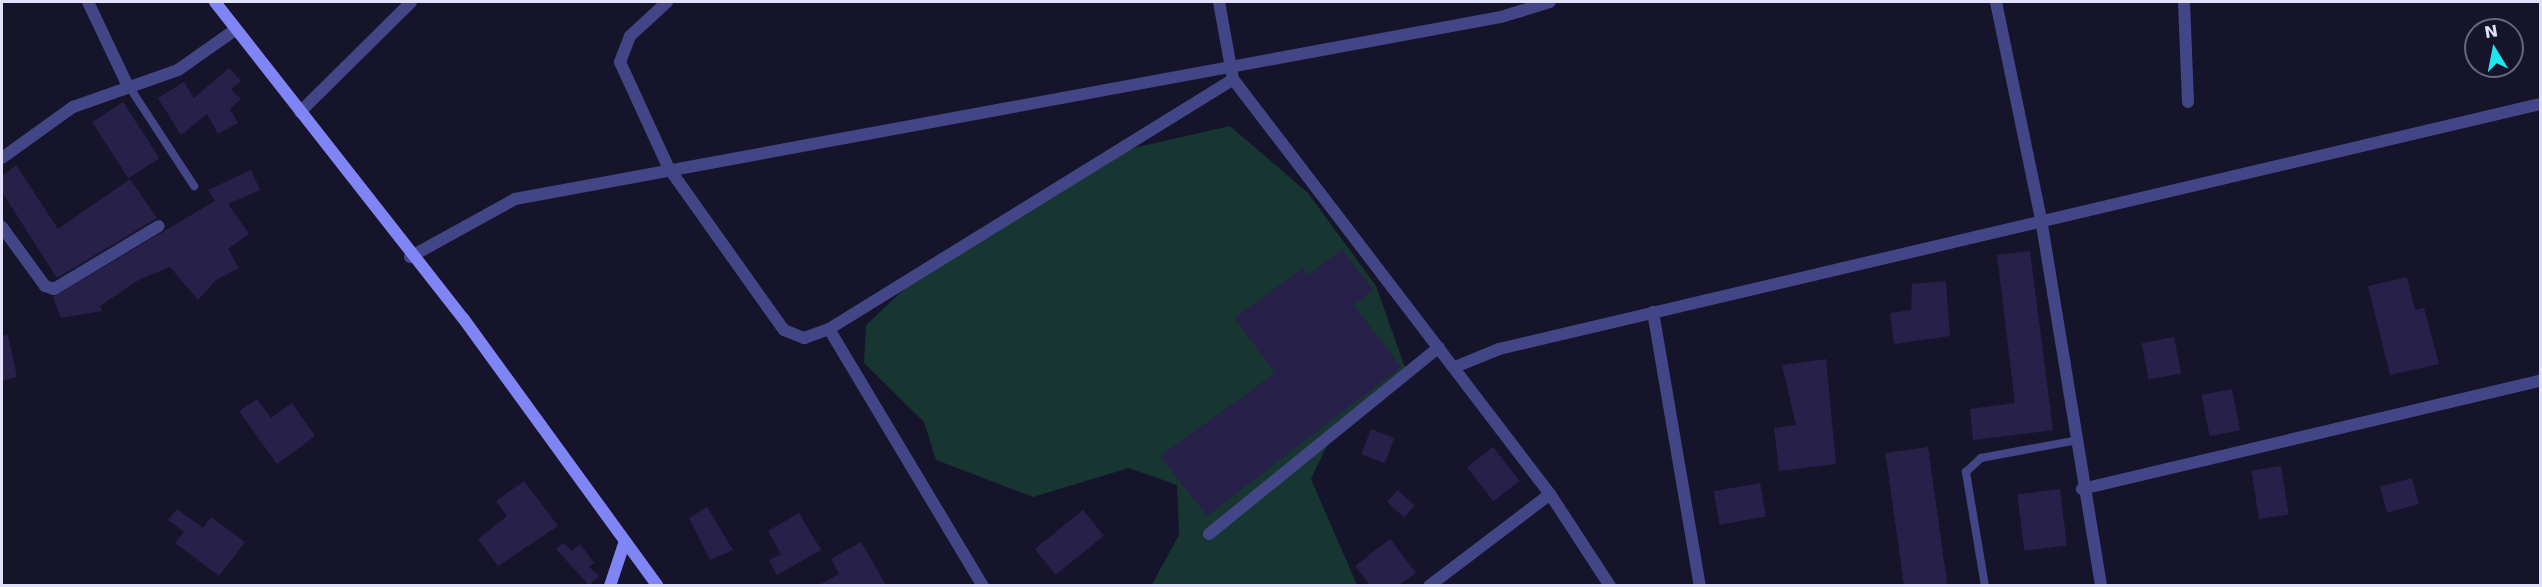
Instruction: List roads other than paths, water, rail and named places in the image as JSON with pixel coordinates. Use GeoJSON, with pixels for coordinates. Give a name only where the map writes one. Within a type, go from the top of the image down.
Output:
{"type":"FeatureCollection","features":[{"type":"Feature","properties":{"kind":"main road"},"geometry":{"type":"LineString","coordinates":[[215,2],[410,256],[463,318],[658,585]]}},
{"type":"Feature","properties":{"kind":"main road"},"geometry":{"type":"LineString","coordinates":[[610,585],[625,541]]}},
{"type":"Feature","properties":{"kind":"street"},"geometry":{"type":"LineString","coordinates":[[88,2],[127,84]]}},
{"type":"Feature","properties":{"kind":"street"},"geometry":{"type":"LineString","coordinates":[[300,112],[411,2]]}},
{"type":"Feature","properties":{"kind":"street"},"geometry":{"type":"LineString","coordinates":[[667,2],[630,36],[620,62],[668,167],[784,330],[804,338],[829,329],[1233,79]]}},
{"type":"Feature","properties":{"kind":"street"},"geometry":{"type":"LineString","coordinates":[[1219,2],[1233,79],[1550,494],[1610,585]]}},
{"type":"Feature","properties":{"kind":"street"},"geometry":{"type":"LineString","coordinates":[[410,256],[515,199],[668,167],[1501,17],[1550,2]]}},
{"type":"Feature","properties":{"kind":"street"},"geometry":{"type":"LineString","coordinates":[[1996,2],[2041,219],[2073,441],[2101,585]]}},
{"type":"Feature","properties":{"kind":"street"},"geometry":{"type":"LineString","coordinates":[[2184,2],[2188,102]]}},
{"type":"Feature","properties":{"kind":"street"},"geometry":{"type":"LineString","coordinates":[[2,158],[73,107],[127,84],[178,70],[236,30]]}},
{"type":"Feature","properties":{"kind":"street"},"geometry":{"type":"LineString","coordinates":[[1455,367],[1499,349],[1929,250],[2041,219],[2541,104]]}},
{"type":"Feature","properties":{"kind":"street"},"geometry":{"type":"LineString","coordinates":[[2,226],[45,286],[54,289],[159,226]]}},
{"type":"Feature","properties":{"kind":"street"},"geometry":{"type":"LineString","coordinates":[[1653,312],[1700,585]]}},
{"type":"Feature","properties":{"kind":"street"},"geometry":{"type":"LineString","coordinates":[[829,329],[983,585]]}},
{"type":"Feature","properties":{"kind":"street"},"geometry":{"type":"LineString","coordinates":[[1209,534],[1439,346]]}},
{"type":"Feature","properties":{"kind":"street"},"geometry":{"type":"LineString","coordinates":[[2082,489],[2541,381]]}},
{"type":"Feature","properties":{"kind":"street"},"geometry":{"type":"LineString","coordinates":[[1429,585],[1550,494]]}},
{"type":"Feature","properties":{"kind":"lane"},"geometry":{"type":"LineString","coordinates":[[127,84],[194,186]]}},
{"type":"Feature","properties":{"kind":"lane"},"geometry":{"type":"LineString","coordinates":[[1985,585],[1966,472],[1981,458],[2073,441]]}}]}
